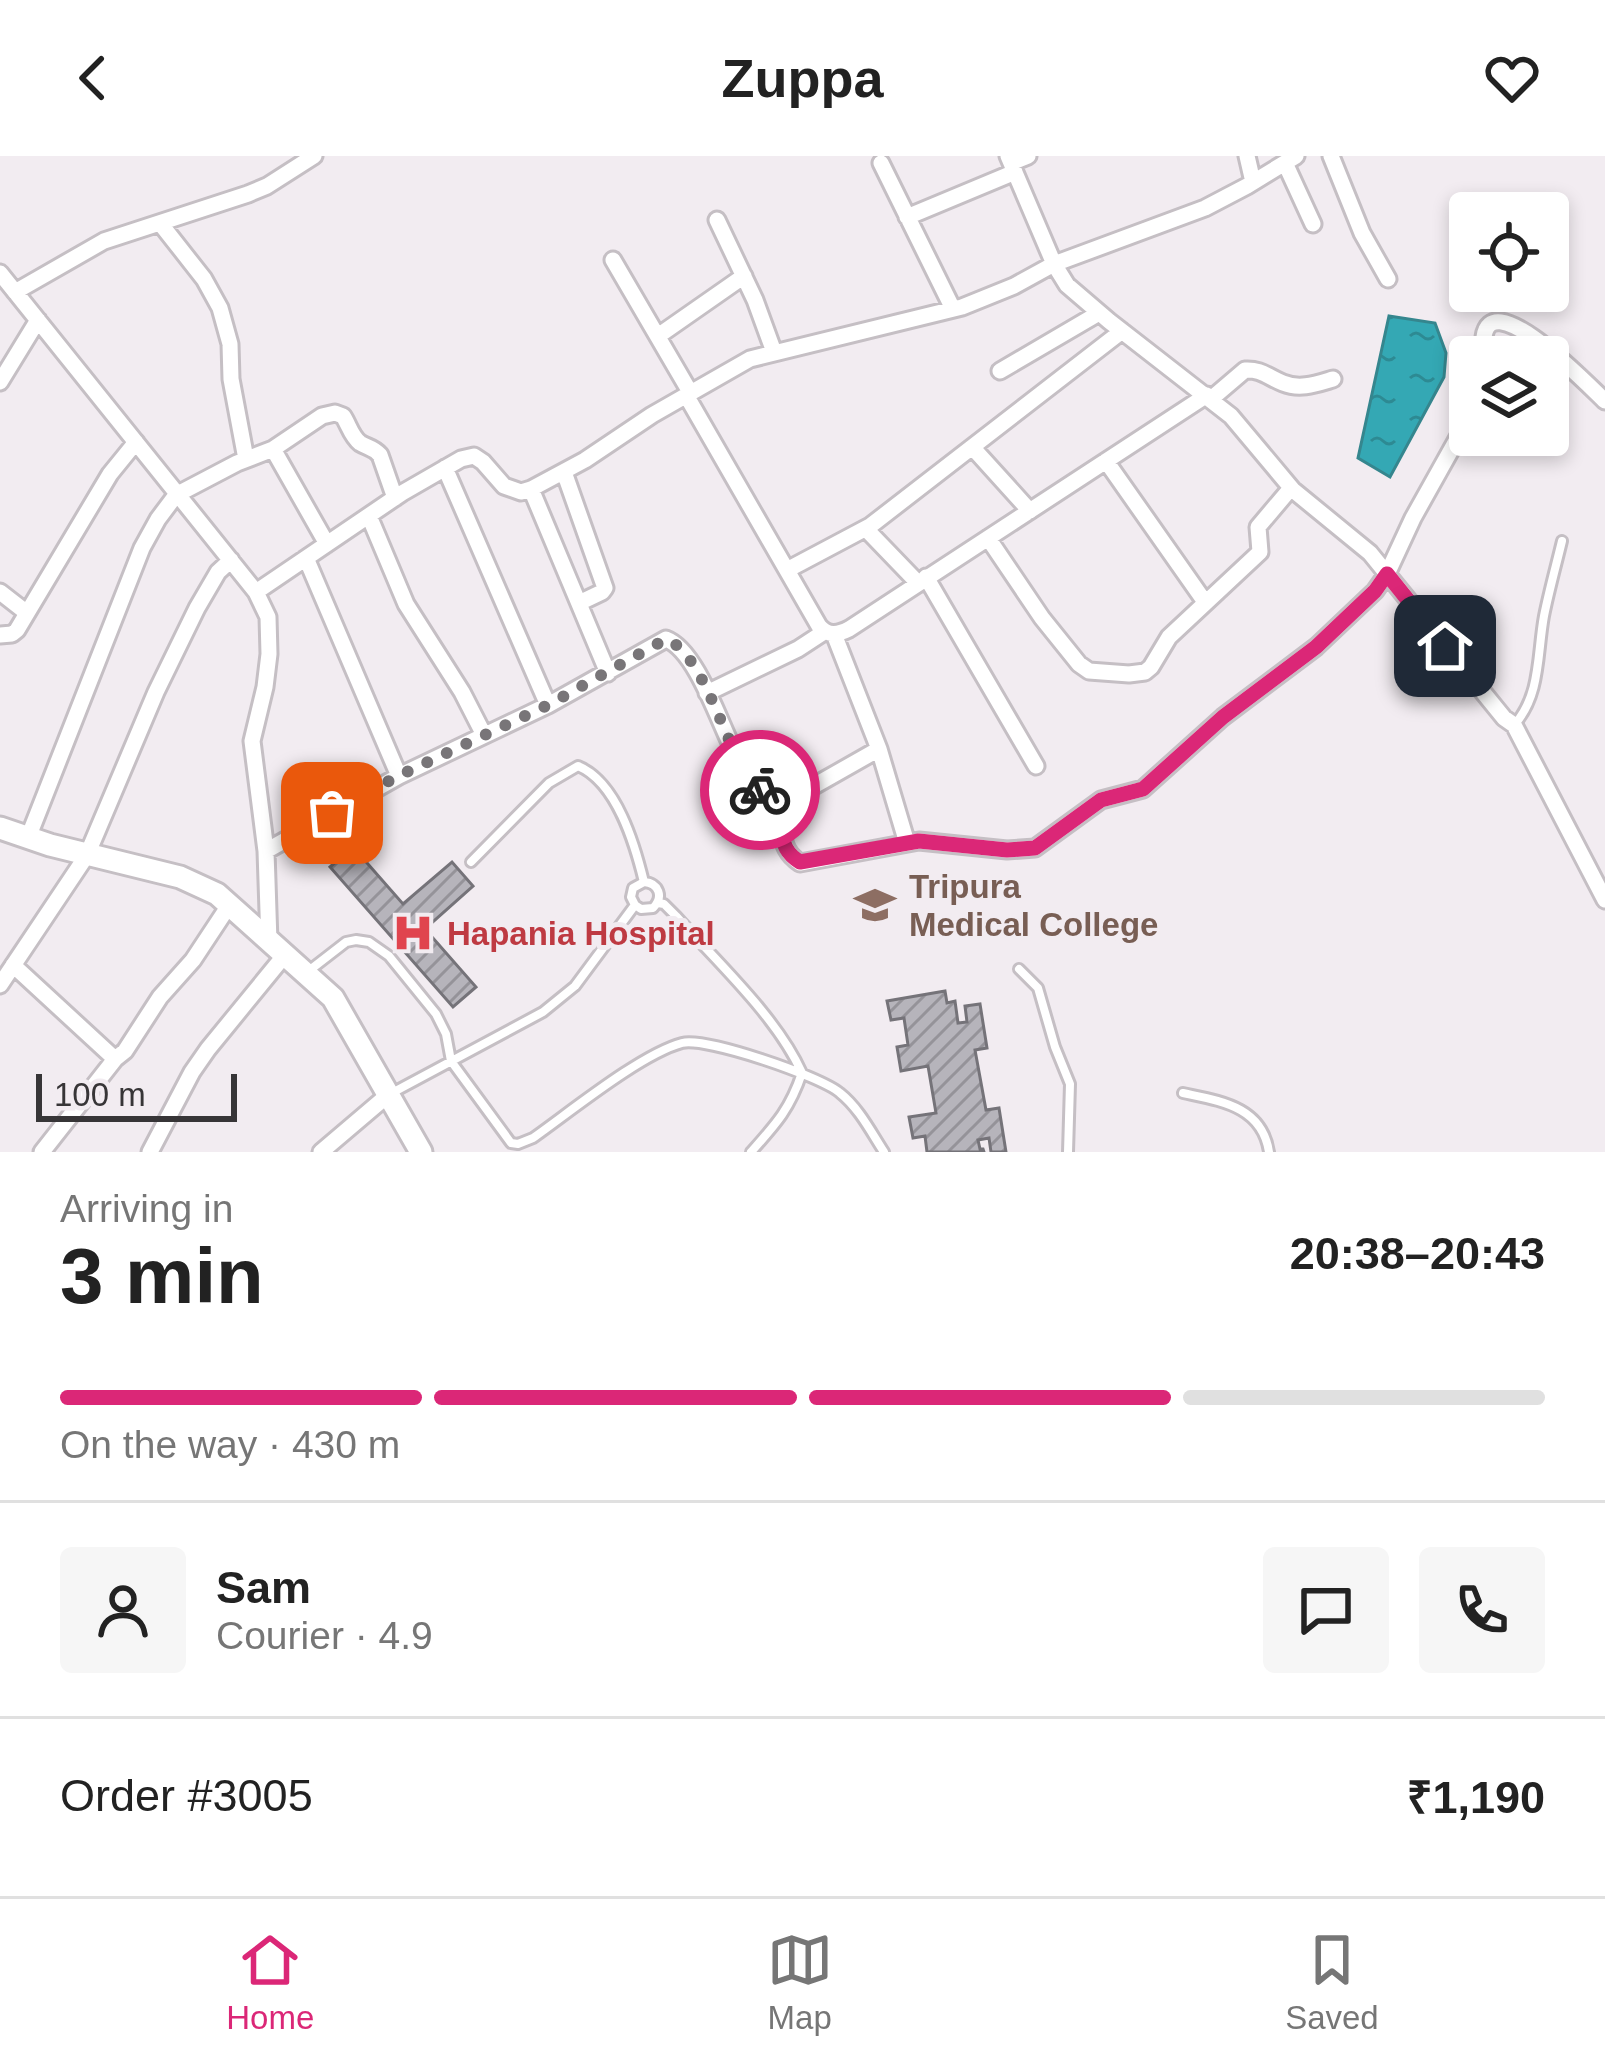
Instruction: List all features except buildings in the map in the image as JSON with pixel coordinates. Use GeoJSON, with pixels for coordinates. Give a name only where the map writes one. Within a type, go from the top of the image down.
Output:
{"type":"FeatureCollection","features":[{"type":"Feature","properties":{"kind":"street"},"geometry":{"type":"LineString","coordinates":[[15,292],[104,241],[248,194],[314,156]]}},
{"type":"Feature","properties":{"kind":"street"},"geometry":{"type":"LineString","coordinates":[[907,217],[1028,156]]}},
{"type":"Feature","properties":{"kind":"street"},"geometry":{"type":"LineString","coordinates":[[1247,156],[1253,182]]}},
{"type":"Feature","properties":{"kind":"street"},"geometry":{"type":"LineString","coordinates":[[1331,156],[1388,279]]}},
{"type":"Feature","properties":{"kind":"street"},"geometry":{"type":"LineString","coordinates":[[256,592],[461,459],[474,456],[484,462],[504,486],[520,492],[531,489],[740,363],[953,309],[1014,286],[1054,264],[1204,208],[1291,159],[1313,224]]}},
{"type":"Feature","properties":{"kind":"street"},"geometry":{"type":"LineString","coordinates":[[881,163],[953,309]]}},
{"type":"Feature","properties":{"kind":"street"},"geometry":{"type":"LineString","coordinates":[[1012,164],[1067,285],[1231,416],[1291,488],[1370,554],[1514,725],[1605,900]]}},
{"type":"Feature","properties":{"kind":"street"},"geometry":{"type":"LineString","coordinates":[[718,220],[775,352]]}},
{"type":"Feature","properties":{"kind":"street"},"geometry":{"type":"LineString","coordinates":[[160,223],[204,279],[220,308],[230,344],[231,379],[246,459]]}},
{"type":"Feature","properties":{"kind":"street"},"geometry":{"type":"LineString","coordinates":[[613,260],[787,571],[829,633],[879,749],[907,843]]}},
{"type":"Feature","properties":{"kind":"street"},"geometry":{"type":"LineString","coordinates":[[0,273],[256,592],[268,617],[265,687],[252,741],[277,950],[192,1072],[150,1152]]}},
{"type":"Feature","properties":{"kind":"street"},"geometry":{"type":"LineString","coordinates":[[658,336],[744,276]]}},
{"type":"Feature","properties":{"kind":"street"},"geometry":{"type":"LineString","coordinates":[[1000,370],[1099,313]]}},
{"type":"Feature","properties":{"kind":"street"},"geometry":{"type":"LineString","coordinates":[[0,382],[38,320]]}},
{"type":"Feature","properties":{"kind":"street"},"geometry":{"type":"LineString","coordinates":[[1484,336],[1497,321],[1527,336]]}},
{"type":"Feature","properties":{"kind":"street"},"geometry":{"type":"LineString","coordinates":[[787,571],[866,529],[1122,331]]}},
{"type":"Feature","properties":{"kind":"street"},"geometry":{"type":"LineString","coordinates":[[707,693],[848,628],[1245,370],[1251,368],[1285,385],[1311,386],[1333,379]]}},
{"type":"Feature","properties":{"kind":"street"},"geometry":{"type":"LineString","coordinates":[[1569,368],[1605,400]]}},
{"type":"Feature","properties":{"kind":"street"},"geometry":{"type":"LineString","coordinates":[[28,838],[142,548],[176,495],[273,449],[334,413],[343,416],[362,444],[380,455],[395,498]]}},
{"type":"Feature","properties":{"kind":"street"},"geometry":{"type":"LineString","coordinates":[[0,635],[12,634],[27,613],[110,474],[136,442]]}},
{"type":"Feature","properties":{"kind":"street"},"geometry":{"type":"LineString","coordinates":[[974,448],[1030,511]]}},
{"type":"Feature","properties":{"kind":"street"},"geometry":{"type":"LineString","coordinates":[[273,449],[327,544]]}},
{"type":"Feature","properties":{"kind":"street"},"geometry":{"type":"LineString","coordinates":[[266,851],[398,776],[548,705],[666,639],[679,646],[733,749],[776,815],[784,847],[800,862],[919,841],[1007,850],[1035,848],[1101,800],[1143,789],[1223,717],[1316,647],[1375,591],[1449,454]]}},
{"type":"Feature","properties":{"kind":"street"},"geometry":{"type":"LineString","coordinates":[[1106,461],[1205,602]]}},
{"type":"Feature","properties":{"kind":"street"},"geometry":{"type":"LineString","coordinates":[[445,468],[548,705]]}},
{"type":"Feature","properties":{"kind":"street"},"geometry":{"type":"LineString","coordinates":[[564,472],[605,588],[580,603]]}},
{"type":"Feature","properties":{"kind":"street"},"geometry":{"type":"LineString","coordinates":[[988,538],[1079,664],[1088,671],[1145,672],[1169,637],[1260,552],[1258,527],[1291,488]]}},
{"type":"Feature","properties":{"kind":"street"},"geometry":{"type":"LineString","coordinates":[[531,489],[608,673]]}},
{"type":"Feature","properties":{"kind":"street"},"geometry":{"type":"LineString","coordinates":[[369,516],[406,604],[484,736]]}},
{"type":"Feature","properties":{"kind":"street"},"geometry":{"type":"LineString","coordinates":[[866,529],[922,580],[1036,766]]}},
{"type":"Feature","properties":{"kind":"street"},"geometry":{"type":"LineString","coordinates":[[306,558],[398,776]]}},
{"type":"Feature","properties":{"kind":"street"},"geometry":{"type":"LineString","coordinates":[[0,986],[87,855],[178,645],[210,584],[231,560]]}},
{"type":"Feature","properties":{"kind":"street"},"geometry":{"type":"LineString","coordinates":[[0,592],[27,613]]}},
{"type":"Feature","properties":{"kind":"street"},"geometry":{"type":"LineString","coordinates":[[768,802],[812,788],[879,749]]}},
{"type":"Feature","properties":{"kind":"street"},"geometry":{"type":"LineString","coordinates":[[0,828],[180,877],[217,894],[333,998],[421,1152]]}},
{"type":"Feature","properties":{"kind":"street"},"geometry":{"type":"LineString","coordinates":[[42,1152],[125,1051],[228,907]]}},
{"type":"Feature","properties":{"kind":"street"},"geometry":{"type":"LineString","coordinates":[[13,965],[115,1059]]}},
{"type":"Feature","properties":{"kind":"street"},"geometry":{"type":"LineString","coordinates":[[328,1150],[388,1095]]}},
{"type":"Feature","properties":{"kind":"lane"},"geometry":{"type":"LineString","coordinates":[[1514,725],[1530,704],[1562,541]]}},
{"type":"Feature","properties":{"kind":"lane"},"geometry":{"type":"LineString","coordinates":[[471,862],[549,783],[578,766],[587,770],[616,805],[636,848],[644,882]]}},
{"type":"Feature","properties":{"kind":"lane"},"geometry":{"type":"LineString","coordinates":[[635,905],[631,892],[644,882],[658,890],[658,903]]}},
{"type":"Feature","properties":{"kind":"lane"},"geometry":{"type":"LineString","coordinates":[[635,905],[647,910],[658,903]]}},
{"type":"Feature","properties":{"kind":"lane"},"geometry":{"type":"LineString","coordinates":[[658,903],[676,916],[778,1030],[802,1072],[784,1116],[752,1152]]}},
{"type":"Feature","properties":{"kind":"lane"},"geometry":{"type":"LineString","coordinates":[[388,1095],[543,1012],[575,986],[635,905]]}},
{"type":"Feature","properties":{"kind":"lane"},"geometry":{"type":"LineString","coordinates":[[305,974],[346,942],[369,942],[389,956],[436,1014],[451,1061],[511,1143],[533,1138],[642,1064],[681,1043],[697,1042],[802,1072],[839,1092],[884,1152]]}},
{"type":"Feature","properties":{"kind":"lane"},"geometry":{"type":"LineString","coordinates":[[1019,969],[1038,988],[1070,1084],[1068,1152]]}},
{"type":"Feature","properties":{"kind":"lane"},"geometry":{"type":"LineString","coordinates":[[1183,1093],[1231,1103],[1244,1112],[1267,1139],[1268,1152]]}},
{"type":"Feature","properties":{"kind":"water"},"geometry":{"type":"Polygon","coordinates":[[[1389,316],[1435,323],[1446,353],[1444,377],[1390,477],[1358,458],[1389,316]]]}},
{"type":"Feature","properties":{"kind":"way so far"},"geometry":{"type":"LineString","coordinates":[[332,813],[548,705],[666,639],[687,658],[733,749],[760,790]]}},
{"type":"Feature","properties":{"kind":"place","name":"Tripura Medical College"},"geometry":{"type":"Point","coordinates":[875,905]}},
{"type":"Feature","properties":{"kind":"place","name":"Hapania Hospital"},"geometry":{"type":"Point","coordinates":[413,933]}},
{"type":"Feature","properties":{"kind":"route"},"geometry":{"type":"LineString","coordinates":[[760,790],[776,815],[784,847],[800,862],[919,841],[1007,850],[1035,848],[1101,800],[1143,789],[1223,717],[1316,647],[1387,574],[1445,646]]}}]}
